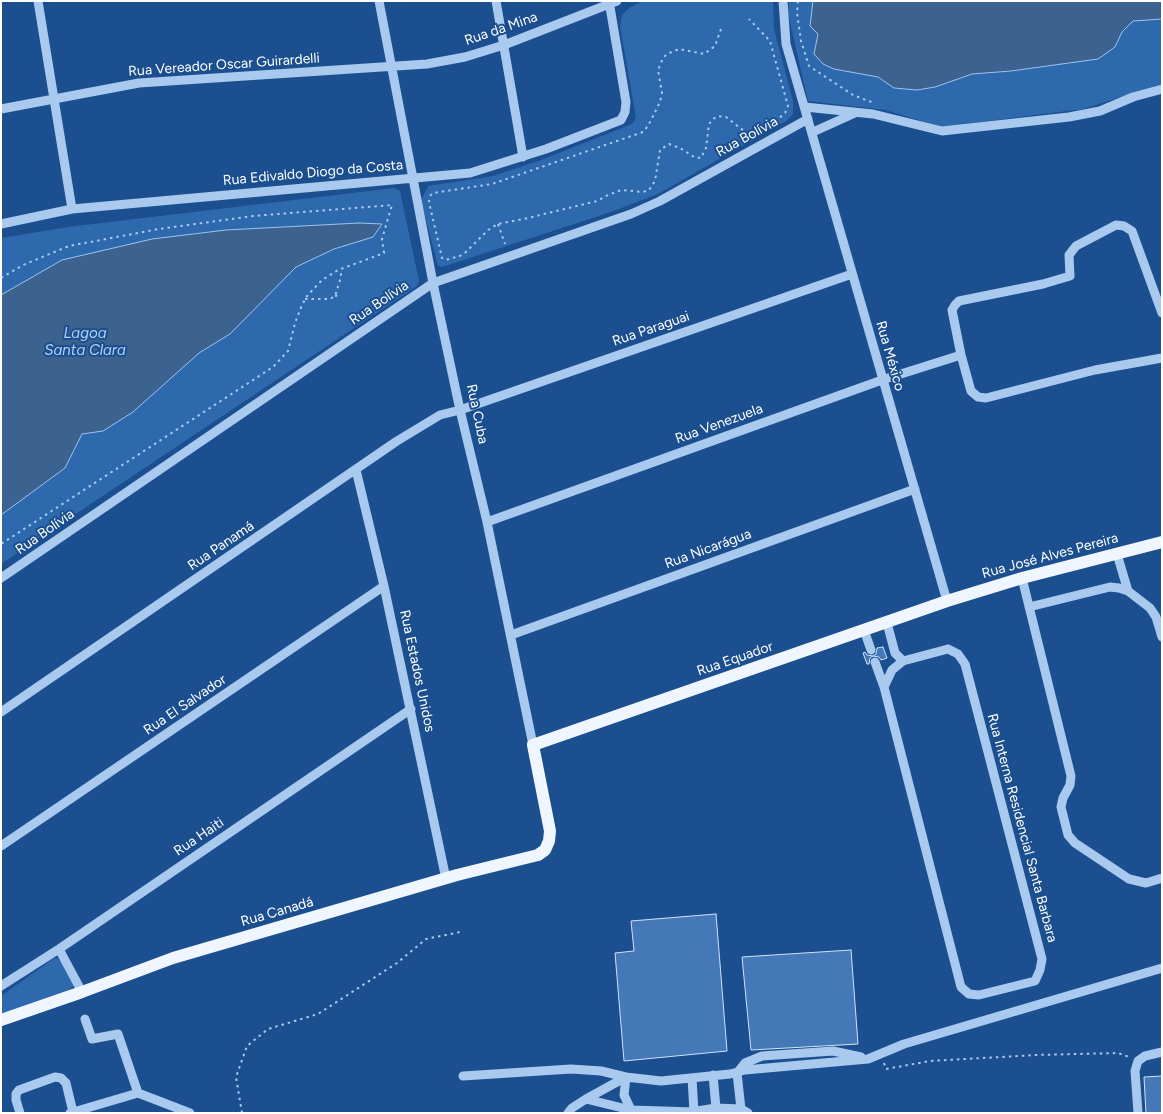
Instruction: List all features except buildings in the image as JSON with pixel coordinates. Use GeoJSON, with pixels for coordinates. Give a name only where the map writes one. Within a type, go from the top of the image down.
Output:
{"type":"FeatureCollection","features":[{"type":"Feature","properties":{"kind":"main road","name":"Rua José Alves Pereira"},"geometry":{"type":"LineString","coordinates":[[947,601],[1022,578],[1162,542]]}},
{"type":"Feature","properties":{"kind":"main road","name":"Rua Equador"},"geometry":{"type":"LineString","coordinates":[[533,745],[947,601]]}},
{"type":"Feature","properties":{"kind":"main road","name":"Rua Cuba"},"geometry":{"type":"LineString","coordinates":[[533,745],[550,831]]}},
{"type":"Feature","properties":{"kind":"main road","name":"Rua Canadá"},"geometry":{"type":"LineString","coordinates":[[1,1020],[173,958],[446,879],[538,855],[545,850],[549,841],[550,831]]}},
{"type":"Feature","properties":{"kind":"street"},"geometry":{"type":"LineString","coordinates":[[38,1],[72,209]]}},
{"type":"Feature","properties":{"kind":"street","name":"Rua Cuba"},"geometry":{"type":"LineString","coordinates":[[379,1],[433,283],[460,410],[487,522],[533,745]]}},
{"type":"Feature","properties":{"kind":"street"},"geometry":{"type":"LineString","coordinates":[[496,1],[523,157]]}},
{"type":"Feature","properties":{"kind":"street","name":"Rua México"},"geometry":{"type":"LineString","coordinates":[[783,1],[786,44],[947,601]]}},
{"type":"Feature","properties":{"kind":"street","name":"Rua da Mina"},"geometry":{"type":"LineString","coordinates":[[391,67],[426,64],[464,57],[504,45],[612,2]]}},
{"type":"Feature","properties":{"kind":"street","name":"Rua Edivaldo Diogo da Costa"},"geometry":{"type":"LineString","coordinates":[[1,224],[72,209],[470,173],[523,157],[621,120],[625,112],[626,102],[612,2]]}},
{"type":"Feature","properties":{"kind":"street","name":"Rua Vereador Oscar Guirardelli"},"geometry":{"type":"LineString","coordinates":[[1,109],[139,83],[391,67]]}},
{"type":"Feature","properties":{"kind":"street"},"geometry":{"type":"LineString","coordinates":[[804,107],[858,112],[942,131],[1069,117],[1100,111],[1162,89]]}},
{"type":"Feature","properties":{"kind":"street"},"geometry":{"type":"LineString","coordinates":[[812,132],[858,112]]}},
{"type":"Feature","properties":{"kind":"street","name":"Rua Bolívia"},"geometry":{"type":"LineString","coordinates":[[1,578],[433,283],[632,214],[808,119]]}},
{"type":"Feature","properties":{"kind":"street"},"geometry":{"type":"LineString","coordinates":[[1162,313],[1132,231],[1124,226],[1116,225],[1076,246],[1069,255],[1070,276],[1043,284],[959,301],[952,310],[961,355],[971,391],[978,397],[986,398],[1096,370],[1162,358]]}},
{"type":"Feature","properties":{"kind":"street","name":"Rua Paraguai"},"geometry":{"type":"LineString","coordinates":[[460,410],[852,274]]}},
{"type":"Feature","properties":{"kind":"street","name":"Rua Venezuela"},"geometry":{"type":"LineString","coordinates":[[487,522],[882,380],[961,355]]}},
{"type":"Feature","properties":{"kind":"street","name":"Rua Panamá"},"geometry":{"type":"LineString","coordinates":[[1,712],[397,441],[440,415],[460,410]]}},
{"type":"Feature","properties":{"kind":"street","name":"Rua Estados Unidos"},"geometry":{"type":"LineString","coordinates":[[356,470],[384,586],[446,879]]}},
{"type":"Feature","properties":{"kind":"street","name":"Rua Nicarágua"},"geometry":{"type":"LineString","coordinates":[[511,636],[915,489]]}},
{"type":"Feature","properties":{"kind":"street"},"geometry":{"type":"LineString","coordinates":[[1118,554],[1128,591]]}},
{"type":"Feature","properties":{"kind":"street"},"geometry":{"type":"LineString","coordinates":[[1022,578],[1071,776],[1070,785],[1063,798],[1061,807],[1068,835],[1075,843],[1130,880],[1146,883],[1162,878]]}},
{"type":"Feature","properties":{"kind":"street","name":"Rua El Salvador"},"geometry":{"type":"LineString","coordinates":[[1,846],[384,586]]}},
{"type":"Feature","properties":{"kind":"street"},"geometry":{"type":"LineString","coordinates":[[1029,607],[1110,587],[1128,591],[1150,608],[1156,617],[1162,637]]}},
{"type":"Feature","properties":{"kind":"street"},"geometry":{"type":"LineString","coordinates":[[884,687],[892,670],[903,661],[895,653],[887,623]]}},
{"type":"Feature","properties":{"kind":"street"},"geometry":{"type":"LineString","coordinates":[[864,630],[871,650]]}},
{"type":"Feature","properties":{"kind":"street","name":"Rua Interna Residencial Santa Barbara"},"geometry":{"type":"LineString","coordinates":[[875,662],[884,687],[961,987],[969,994],[979,995],[1035,980],[1040,970],[1042,959],[964,664],[958,654],[948,649],[903,661]]}},
{"type":"Feature","properties":{"kind":"street","name":"Rua Haiti"},"geometry":{"type":"LineString","coordinates":[[1,986],[59,949],[411,709]]}},
{"type":"Feature","properties":{"kind":"street"},"geometry":{"type":"LineString","coordinates":[[59,949],[82,992]]}},
{"type":"Feature","properties":{"kind":"street"},"geometry":{"type":"LineString","coordinates":[[463,1076],[571,1069],[601,1071],[626,1078],[661,1081],[737,1073],[745,1070],[868,1058],[880,1055],[904,1044],[1162,968]]}},
{"type":"Feature","properties":{"kind":"street"},"geometry":{"type":"LineString","coordinates":[[86,1019],[92,1039],[118,1034],[138,1093]]}},
{"type":"Feature","properties":{"kind":"street"},"geometry":{"type":"LineString","coordinates":[[1138,1113],[1135,1071],[1138,1061],[1145,1056],[1162,1052]]}},
{"type":"Feature","properties":{"kind":"street"},"geometry":{"type":"LineString","coordinates":[[586,1099],[631,1110],[694,1112],[716,1108],[744,1111],[737,1073]]}},
{"type":"Feature","properties":{"kind":"street"},"geometry":{"type":"LineString","coordinates":[[713,1075],[716,1108]]}},
{"type":"Feature","properties":{"kind":"street"},"geometry":{"type":"LineString","coordinates":[[20,1113],[16,1100],[16,1094],[19,1090],[55,1077],[61,1078],[66,1083],[72,1112],[138,1093],[190,1113]]}},
{"type":"Feature","properties":{"kind":"street"},"geometry":{"type":"LineString","coordinates":[[568,1113],[586,1099],[626,1078]]}},
{"type":"Feature","properties":{"kind":"street"},"geometry":{"type":"LineString","coordinates":[[626,1078],[624,1095],[631,1110]]}},
{"type":"Feature","properties":{"kind":"street"},"geometry":{"type":"LineString","coordinates":[[692,1078],[694,1112]]}},
{"type":"Feature","properties":{"kind":"path"},"geometry":{"type":"LineString","coordinates":[[798,1],[797,13],[801,41],[809,66],[853,95],[876,104]]}},
{"type":"Feature","properties":{"kind":"path"},"geometry":{"type":"LineString","coordinates":[[721,29],[715,46],[704,54],[679,49],[667,54],[663,58],[658,70],[662,93],[660,102],[643,132],[492,184],[433,193],[430,196],[429,202],[442,258],[446,260],[460,256],[488,230],[509,220],[528,218],[597,201],[621,190],[643,192],[649,190],[655,181],[660,150],[669,144],[680,148],[694,157],[701,158],[706,148],[709,124],[718,116],[726,117],[748,134],[753,134],[777,120],[785,113],[788,106],[770,41],[749,19]]}},
{"type":"Feature","properties":{"kind":"path"},"geometry":{"type":"LineString","coordinates":[[1,278],[23,265],[69,246],[159,229],[253,216],[392,205],[382,239],[384,253],[341,269],[322,280],[305,299],[295,323],[288,351],[273,367],[1,544]]}},
{"type":"Feature","properties":{"kind":"path"},"geometry":{"type":"LineString","coordinates":[[498,224],[505,244]]}},
{"type":"Feature","properties":{"kind":"path"},"geometry":{"type":"LineString","coordinates":[[335,296],[342,277],[341,269]]}},
{"type":"Feature","properties":{"kind":"path"},"geometry":{"type":"LineString","coordinates":[[305,299],[330,299],[341,295]]}},
{"type":"Feature","properties":{"kind":"path"},"geometry":{"type":"LineString","coordinates":[[242,1113],[236,1077],[247,1046],[268,1029],[318,1014],[397,963],[426,939],[460,932]]}},
{"type":"Feature","properties":{"kind":"path"},"geometry":{"type":"LineString","coordinates":[[880,1055],[886,1069],[930,1061],[1118,1052],[1138,1061]]}},
{"type":"Feature","properties":{"kind":"shaded area"},"geometry":{"type":"Polygon","coordinates":[[[643,1],[773,1],[774,29],[793,101],[793,114],[786,121],[658,194],[608,213],[442,267],[438,266],[421,201],[428,186],[493,176],[541,160],[632,124],[636,118],[620,26],[622,15],[629,8],[643,1]]]}},
{"type":"Feature","properties":{"kind":"shaded area"},"geometry":{"type":"Polygon","coordinates":[[[789,1],[1162,1],[1162,84],[1083,109],[940,127],[886,110],[808,101],[788,13],[789,1]]]}},
{"type":"Feature","properties":{"kind":"shaded area"},"geometry":{"type":"Polygon","coordinates":[[[394,188],[400,191],[419,281],[417,286],[1,564],[1,238],[68,227],[394,188]]]}},
{"type":"Feature","properties":{"kind":"shaded area"},"geometry":{"type":"Polygon","coordinates":[[[56,958],[61,961],[74,985],[72,988],[1,1016],[1,996],[56,958]]]}},
{"type":"Feature","properties":{"kind":"water"},"geometry":{"type":"Polygon","coordinates":[[[813,1],[1162,1],[1162,19],[1133,21],[1122,32],[1115,47],[1098,59],[1011,71],[972,74],[935,87],[917,90],[894,88],[878,77],[834,69],[823,64],[814,54],[818,34],[810,26],[813,1]]]}},
{"type":"Feature","properties":{"kind":"water","name":"Lagoa Santa Clara"},"geometry":{"type":"Polygon","coordinates":[[[359,223],[382,224],[373,237],[334,249],[296,267],[230,334],[199,353],[133,412],[103,431],[82,434],[65,468],[1,515],[1,295],[62,260],[152,239],[226,230],[359,223]]]}}]}
